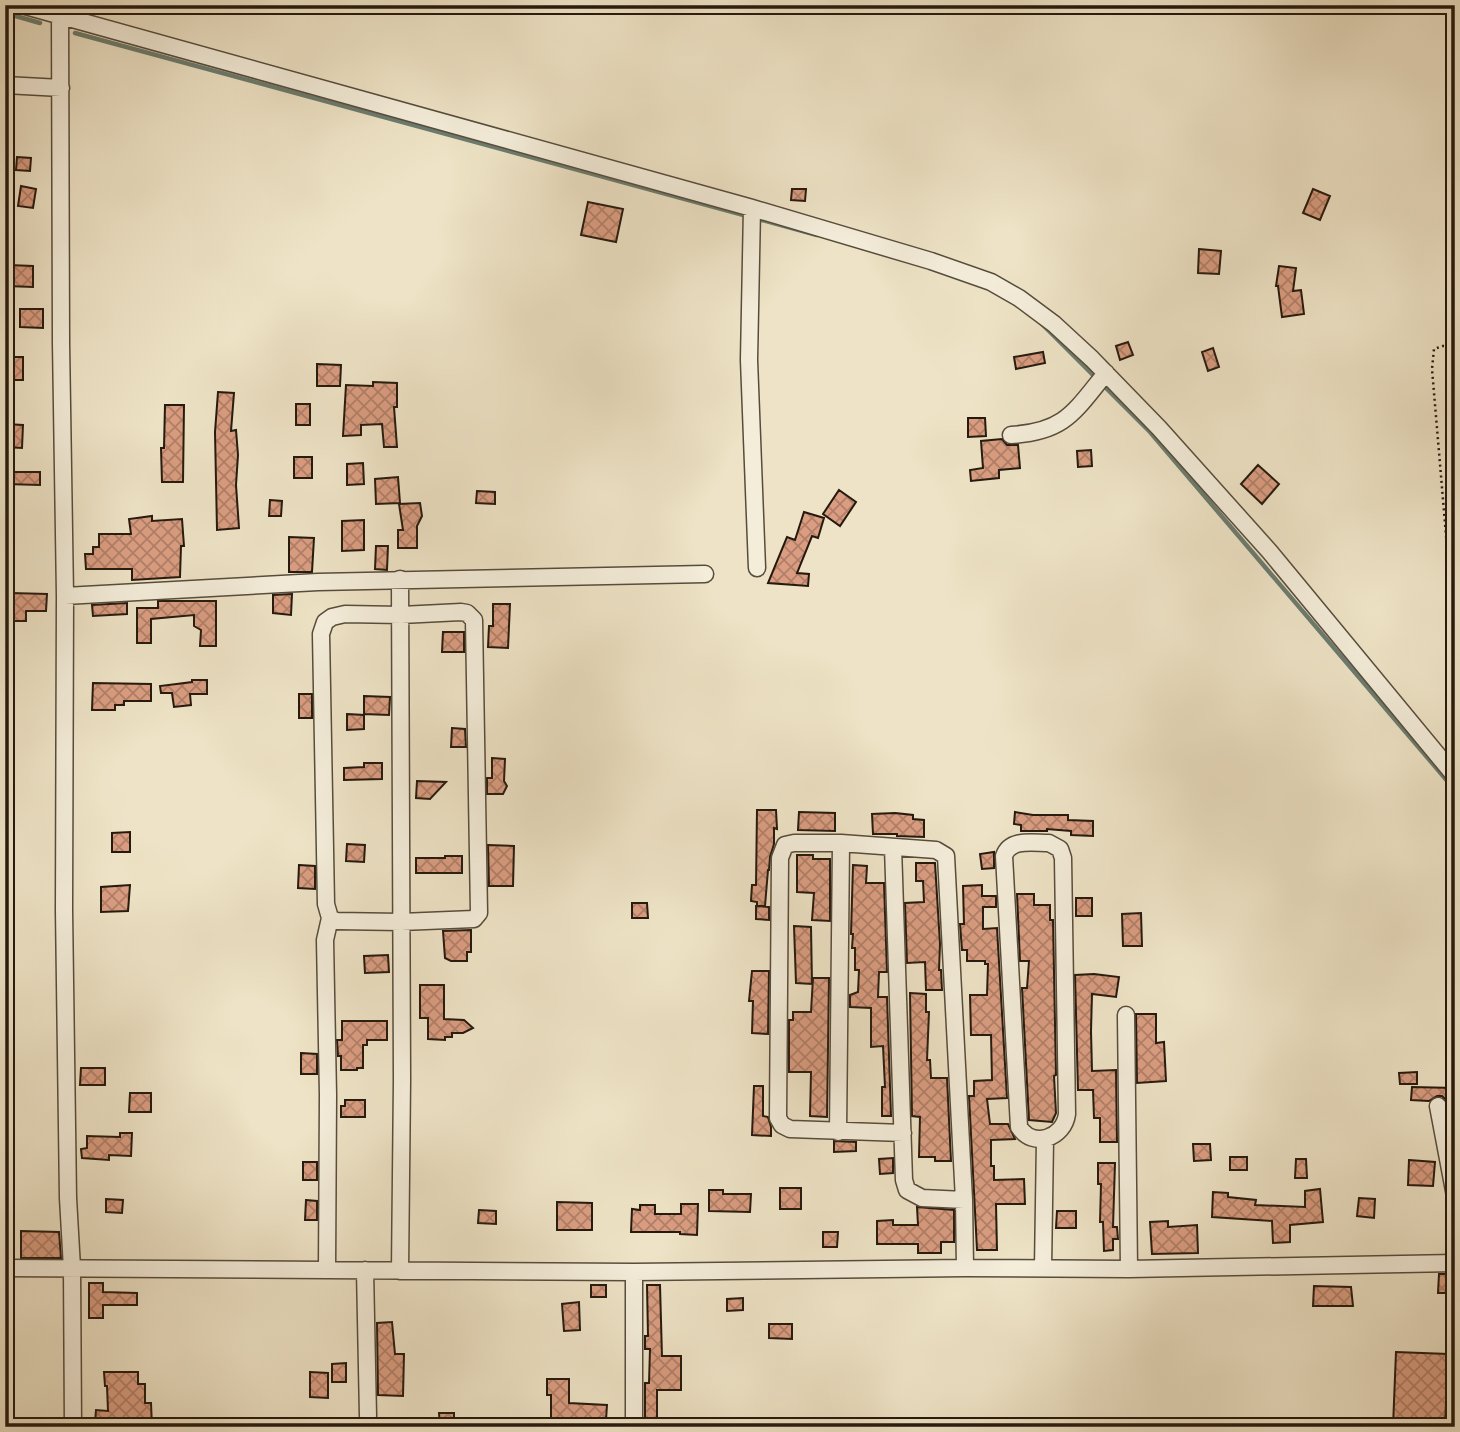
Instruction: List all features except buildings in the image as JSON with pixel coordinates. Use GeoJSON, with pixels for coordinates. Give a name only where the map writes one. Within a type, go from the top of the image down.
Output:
{"type":"FeatureCollection","features":[{"type":"Feature","properties":{"kind":"street"},"geometry":{"type":"LineString","coordinates":[[22,5],[60,11],[751,208],[931,261],[991,282],[1055,324],[1107,373],[1159,428],[1270,552],[1455,776]]}},
{"type":"Feature","properties":{"kind":"street"},"geometry":{"type":"LineString","coordinates":[[60,11],[65,596],[64,910],[73,1427]]}},
{"type":"Feature","properties":{"kind":"street"},"geometry":{"type":"LineString","coordinates":[[5,85],[61,88]]}},
{"type":"Feature","properties":{"kind":"street"},"geometry":{"type":"LineString","coordinates":[[751,208],[749,360],[757,568]]}},
{"type":"Feature","properties":{"kind":"street"},"geometry":{"type":"LineString","coordinates":[[1011,435],[1053,428],[1064,420],[1107,373]]}},
{"type":"Feature","properties":{"kind":"street"},"geometry":{"type":"LineString","coordinates":[[65,596],[400,579],[705,574]]}},
{"type":"Feature","properties":{"kind":"street"},"geometry":{"type":"LineString","coordinates":[[400,579],[400,1271]]}},
{"type":"Feature","properties":{"kind":"street"},"geometry":{"type":"LineString","coordinates":[[327,1270],[325,940],[330,918],[326,904],[321,634],[325,622],[345,614],[467,613],[474,620],[479,913],[474,919],[401,922],[336,921],[330,918]]}},
{"type":"Feature","properties":{"kind":"street"},"geometry":{"type":"LineString","coordinates":[[838,1132],[841,843]]}},
{"type":"Feature","properties":{"kind":"street"},"geometry":{"type":"LineString","coordinates":[[903,1133],[790,1129],[782,1125],[778,1118],[781,850],[785,845],[841,843],[936,850],[946,856],[964,1200],[965,1268]]}},
{"type":"Feature","properties":{"kind":"street"},"geometry":{"type":"LineString","coordinates":[[1012,844],[1055,844],[1063,858],[1067,1114],[1062,1130],[1045,1139],[1025,1136],[1019,1127],[1004,856],[1012,844]]}},
{"type":"Feature","properties":{"kind":"street"},"geometry":{"type":"LineString","coordinates":[[893,847],[904,1181],[907,1190],[922,1198],[964,1200]]}},
{"type":"Feature","properties":{"kind":"street"},"geometry":{"type":"LineString","coordinates":[[1126,1015],[1129,1269]]}},
{"type":"Feature","properties":{"kind":"street"},"geometry":{"type":"LineString","coordinates":[[1438,1106],[1455,1196]]}},
{"type":"Feature","properties":{"kind":"street"},"geometry":{"type":"LineString","coordinates":[[1043,1268],[1045,1139]]}},
{"type":"Feature","properties":{"kind":"street"},"geometry":{"type":"LineString","coordinates":[[5,1268],[634,1272],[1129,1269],[1455,1263]]}},
{"type":"Feature","properties":{"kind":"street"},"geometry":{"type":"LineString","coordinates":[[365,1270],[368,1416]]}},
{"type":"Feature","properties":{"kind":"street"},"geometry":{"type":"LineString","coordinates":[[634,1272],[634,1427]]}},
{"type":"Feature","properties":{"kind":"path"},"geometry":{"type":"LineString","coordinates":[[1455,347],[1443,346],[1434,349],[1432,369],[1455,642]]}},
{"type":"Feature","properties":{"kind":"waterway"},"geometry":{"type":"LineString","coordinates":[[5,13],[40,23]]}},
{"type":"Feature","properties":{"kind":"waterway"},"geometry":{"type":"LineString","coordinates":[[75,33],[817,235]]}},
{"type":"Feature","properties":{"kind":"waterway"},"geometry":{"type":"LineString","coordinates":[[1042,324],[1150,432],[1455,790]]}}]}
